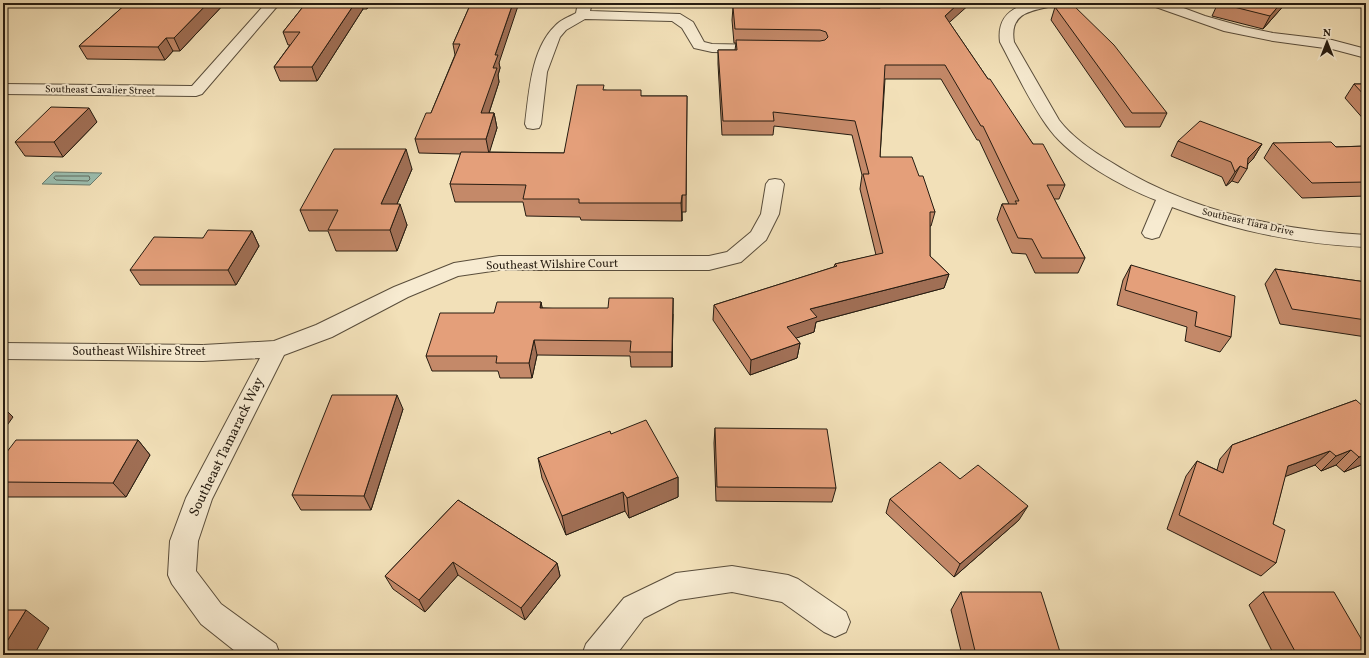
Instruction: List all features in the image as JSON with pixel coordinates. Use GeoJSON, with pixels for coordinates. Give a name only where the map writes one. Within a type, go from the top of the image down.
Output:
{"type":"FeatureCollection","features":[{"type":"Feature","properties":{"kind":"street","name":"Southeast Cavalier Street"},"geometry":{"type":"LineString","coordinates":[[3,89],[196,91],[273,3]]}},
{"type":"Feature","properties":{"kind":"street","name":"Southeast Tiara Drive"},"geometry":{"type":"LineString","coordinates":[[1048,3],[1025,9],[1009,19],[1004,31],[1007,42],[1051,120],[1078,148],[1101,165],[1129,181],[1166,198],[1198,210],[1266,228],[1314,237],[1366,241]]}},
{"type":"Feature","properties":{"kind":"street"},"geometry":{"type":"LineString","coordinates":[[1158,3],[1217,24],[1242,31],[1272,37],[1333,44],[1366,54]]}},
{"type":"Feature","properties":{"kind":"street"},"geometry":{"type":"LineString","coordinates":[[533,124],[539,72],[553,36],[561,27],[583,9],[675,17],[688,25],[699,45],[712,48],[780,49]]}},
{"type":"Feature","properties":{"kind":"street","name":"Southeast Wilshire Court"},"geometry":{"type":"LineString","coordinates":[[276,349],[324,331],[401,292],[454,270],[499,263],[709,263],[734,256],[759,236],[770,214],[775,184]]}},
{"type":"Feature","properties":{"kind":"street"},"geometry":{"type":"LineString","coordinates":[[1152,233],[1166,198]]}},
{"type":"Feature","properties":{"kind":"street","name":"Southeast Wilshire Street"},"geometry":{"type":"LineString","coordinates":[[3,351],[203,353],[276,349]]}},
{"type":"Feature","properties":{"kind":"street","name":"Southeast Tamarack Way"},"geometry":{"type":"LineString","coordinates":[[265,655],[211,614],[182,575],[184,541],[199,498],[276,349]]}},
{"type":"Feature","properties":{"kind":"street"},"geometry":{"type":"LineString","coordinates":[[597,655],[634,608],[676,587],[732,579],[788,589],[835,622]]}},
{"type":"Feature","properties":{"kind":"water"},"geometry":{"type":"Polygon","coordinates":[[[54,172],[102,173],[90,185],[42,184],[54,172]]]}},
{"type":"Feature","properties":{"kind":"building"},"geometry":{"type":"Polygon","coordinates":[[[127,3],[208,3],[174,38],[166,38],[158,47],[79,46],[127,3]]]}},
{"type":"Feature","properties":{"kind":"building"},"geometry":{"type":"Polygon","coordinates":[[[306,3],[355,3],[312,67],[274,67],[300,32],[283,32],[306,3]]]}},
{"type":"Feature","properties":{"kind":"building"},"geometry":{"type":"Polygon","coordinates":[[[471,3],[513,3],[495,55],[498,55],[493,68],[497,68],[481,113],[494,113],[486,139],[415,139],[426,113],[431,113],[460,44],[453,44],[471,3]]]}},
{"type":"Feature","properties":{"kind":"building"},"geometry":{"type":"Polygon","coordinates":[[[887,3],[959,3],[945,16],[988,79],[990,79],[1033,144],[1043,144],[1065,185],[1047,185],[1085,258],[1042,258],[1032,239],[1018,238],[1002,204],[1017,204],[1015,201],[1019,201],[983,126],[981,126],[945,65],[885,65],[880,157],[912,157],[919,176],[923,176],[935,212],[930,212],[930,256],[949,274],[810,309],[817,317],[787,327],[800,343],[751,360],[714,305],[837,266],[835,264],[883,253],[863,174],[869,174],[855,121],[773,112],[774,121],[723,121],[718,50],[737,50],[736,40],[820,41],[825,40],[828,37],[826,32],[820,30],[735,29],[733,7],[880,8],[887,3]]]}},
{"type":"Feature","properties":{"kind":"building"},"geometry":{"type":"Polygon","coordinates":[[[1060,3],[1071,3],[1114,45],[1167,113],[1132,113],[1055,7],[1060,3]]]}},
{"type":"Feature","properties":{"kind":"building"},"geometry":{"type":"Polygon","coordinates":[[[1218,3],[1281,3],[1270,16],[1218,3]]]}},
{"type":"Feature","properties":{"kind":"building"},"geometry":{"type":"Polygon","coordinates":[[[1354,84],[1366,84],[1366,97],[1354,84]]]}},
{"type":"Feature","properties":{"kind":"building"},"geometry":{"type":"Polygon","coordinates":[[[577,85],[604,85],[603,90],[641,90],[641,96],[687,96],[686,195],[682,195],[681,203],[579,203],[579,199],[523,199],[526,185],[450,184],[461,152],[564,153],[577,85]]]}},
{"type":"Feature","properties":{"kind":"building"},"geometry":{"type":"Polygon","coordinates":[[[51,107],[89,108],[54,142],[15,142],[51,107]]]}},
{"type":"Feature","properties":{"kind":"building"},"geometry":{"type":"Polygon","coordinates":[[[1200,121],[1262,144],[1248,158],[1247,169],[1240,166],[1235,172],[1231,162],[1178,141],[1200,121]]]}},
{"type":"Feature","properties":{"kind":"building"},"geometry":{"type":"Polygon","coordinates":[[[1331,142],[1336,147],[1366,146],[1366,182],[1312,183],[1273,143],[1331,142]]]}},
{"type":"Feature","properties":{"kind":"building"},"geometry":{"type":"Polygon","coordinates":[[[334,149],[406,149],[381,204],[400,204],[390,230],[328,230],[338,210],[300,210],[334,149]]]}},
{"type":"Feature","properties":{"kind":"building"},"geometry":{"type":"Polygon","coordinates":[[[208,230],[252,231],[228,270],[130,270],[154,237],[203,238],[208,230]]]}},
{"type":"Feature","properties":{"kind":"building"},"geometry":{"type":"Polygon","coordinates":[[[1131,265],[1235,296],[1231,337],[1195,326],[1197,312],[1125,290],[1131,265]]]}},
{"type":"Feature","properties":{"kind":"building"},"geometry":{"type":"Polygon","coordinates":[[[1275,269],[1366,282],[1366,320],[1292,309],[1275,269]]]}},
{"type":"Feature","properties":{"kind":"building"},"geometry":{"type":"Polygon","coordinates":[[[609,298],[673,298],[672,352],[630,352],[631,341],[534,340],[529,363],[496,363],[497,356],[426,356],[440,313],[494,313],[497,302],[541,302],[540,308],[608,308],[609,298]]]}},
{"type":"Feature","properties":{"kind":"building"},"geometry":{"type":"Polygon","coordinates":[[[332,395],[397,395],[364,496],[292,495],[332,395]]]}},
{"type":"Feature","properties":{"kind":"building"},"geometry":{"type":"Polygon","coordinates":[[[1356,400],[1366,409],[1366,455],[1359,457],[1351,450],[1336,456],[1330,451],[1288,466],[1273,524],[1285,530],[1276,563],[1179,515],[1197,461],[1223,473],[1232,445],[1356,400]]]}},
{"type":"Feature","properties":{"kind":"building"},"geometry":{"type":"Polygon","coordinates":[[[646,420],[678,477],[627,498],[623,492],[562,516],[538,458],[610,431],[611,434],[646,420]]]}},
{"type":"Feature","properties":{"kind":"building"},"geometry":{"type":"Polygon","coordinates":[[[715,428],[827,429],[836,488],[717,487],[715,428]]]}},
{"type":"Feature","properties":{"kind":"building"},"geometry":{"type":"Polygon","coordinates":[[[16,440],[138,440],[113,483],[3,482],[3,457],[16,440]]]}},
{"type":"Feature","properties":{"kind":"building"},"geometry":{"type":"Polygon","coordinates":[[[940,462],[960,479],[978,465],[1028,506],[960,564],[890,499],[940,462]]]}},
{"type":"Feature","properties":{"kind":"building"},"geometry":{"type":"Polygon","coordinates":[[[458,500],[557,563],[521,608],[453,562],[419,600],[385,576],[458,500]]]}},
{"type":"Feature","properties":{"kind":"building"},"geometry":{"type":"Polygon","coordinates":[[[961,592],[1041,592],[1061,655],[976,655],[961,592]]]}},
{"type":"Feature","properties":{"kind":"building"},"geometry":{"type":"Polygon","coordinates":[[[1263,592],[1334,592],[1366,647],[1366,655],[1297,655],[1263,592]]]}},
{"type":"Feature","properties":{"kind":"building"},"geometry":{"type":"Polygon","coordinates":[[[3,610],[26,610],[3,648],[3,610]]]}}]}
